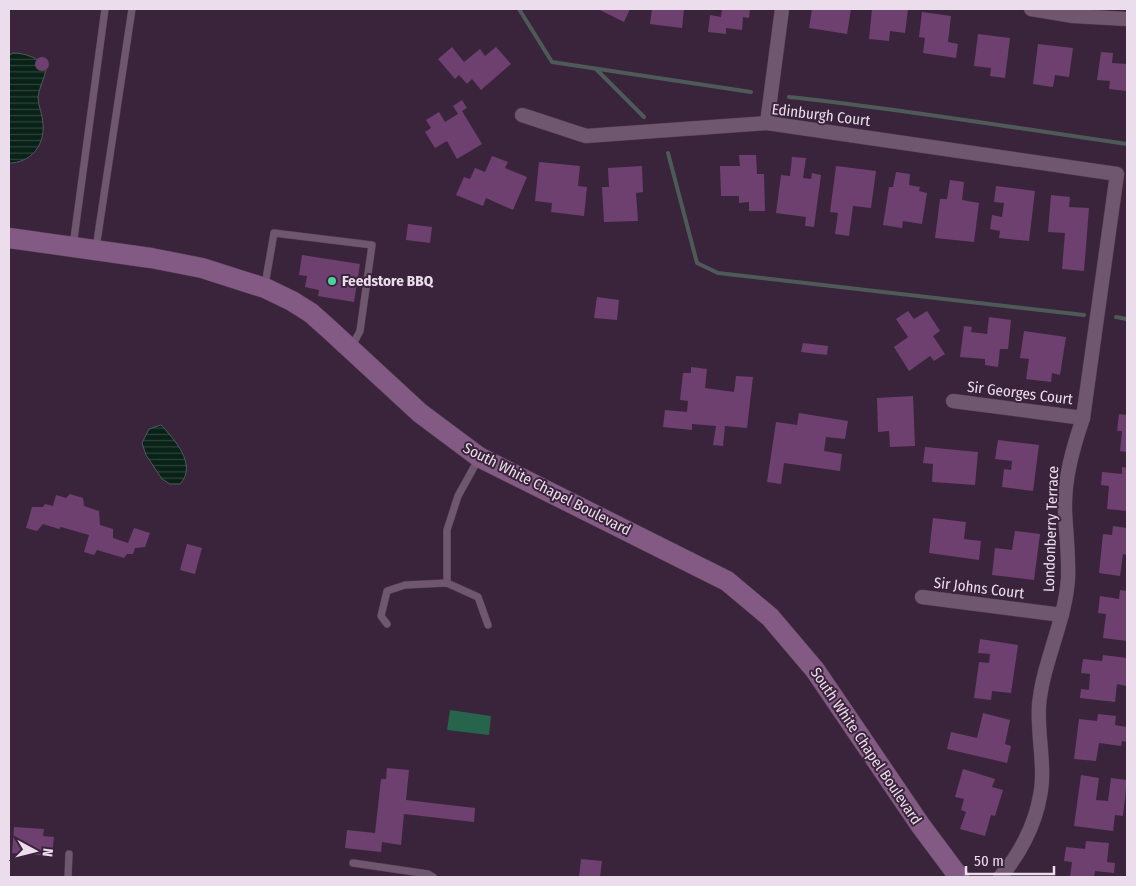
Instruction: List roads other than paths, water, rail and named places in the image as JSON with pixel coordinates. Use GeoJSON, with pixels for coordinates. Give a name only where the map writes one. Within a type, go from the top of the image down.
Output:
{"type":"FeatureCollection","features":[{"type":"Feature","properties":{"kind":"main road","name":"South White Chapel Boulevard"},"geometry":{"type":"LineString","coordinates":[[9,238],[151,258],[202,268],[265,288],[310,313],[420,413],[479,457],[727,582],[770,617],[815,670],[921,826],[959,877]]}},
{"type":"Feature","properties":{"kind":"street"},"geometry":{"type":"LineString","coordinates":[[767,123],[782,9]]}},
{"type":"Feature","properties":{"kind":"street"},"geometry":{"type":"LineString","coordinates":[[1031,9],[1073,16],[1127,19]]}},
{"type":"Feature","properties":{"kind":"street","name":"Edinburgh Court"},"geometry":{"type":"LineString","coordinates":[[522,115],[586,136],[767,123],[1117,174]]}},
{"type":"Feature","properties":{"kind":"street","name":"Londonberry Terrace"},"geometry":{"type":"LineString","coordinates":[[1000,877],[1027,837],[1041,796],[1039,705],[1044,674],[1062,615],[1068,579],[1065,509],[1067,480],[1072,449],[1083,418],[1117,174]]}},
{"type":"Feature","properties":{"kind":"street","name":"Sir Georges Court"},"geometry":{"type":"LineString","coordinates":[[953,401],[1083,418]]}},
{"type":"Feature","properties":{"kind":"street","name":"Sir Johns Court"},"geometry":{"type":"LineString","coordinates":[[922,597],[1062,615]]}},
{"type":"Feature","properties":{"kind":"lane"},"geometry":{"type":"LineString","coordinates":[[73,247],[105,9]]}},
{"type":"Feature","properties":{"kind":"lane"},"geometry":{"type":"LineString","coordinates":[[95,250],[132,9]]}},
{"type":"Feature","properties":{"kind":"lane"},"geometry":{"type":"LineString","coordinates":[[265,288],[274,233],[372,245],[360,331],[351,349]]}},
{"type":"Feature","properties":{"kind":"lane"},"geometry":{"type":"LineString","coordinates":[[447,583],[447,530],[458,496],[479,457]]}},
{"type":"Feature","properties":{"kind":"lane"},"geometry":{"type":"LineString","coordinates":[[387,624],[381,616],[386,592],[405,585],[447,583],[478,597],[488,625]]}},
{"type":"Feature","properties":{"kind":"lane"},"geometry":{"type":"LineString","coordinates":[[68,877],[69,854]]}},
{"type":"Feature","properties":{"kind":"lane"},"geometry":{"type":"LineString","coordinates":[[353,863],[428,874],[433,877]]}},
{"type":"Feature","properties":{"kind":"waterway"},"geometry":{"type":"LineString","coordinates":[[519,9],[552,62],[751,92]]}},
{"type":"Feature","properties":{"kind":"waterway"},"geometry":{"type":"LineString","coordinates":[[596,69],[644,117]]}},
{"type":"Feature","properties":{"kind":"waterway"},"geometry":{"type":"LineString","coordinates":[[789,97],[916,113],[1127,144]]}},
{"type":"Feature","properties":{"kind":"waterway"},"geometry":{"type":"LineString","coordinates":[[668,153],[697,263],[718,273],[1084,315]]}},
{"type":"Feature","properties":{"kind":"waterway"},"geometry":{"type":"LineString","coordinates":[[1116,317],[1127,319]]}},
{"type":"Feature","properties":{"kind":"place","name":"Feedstore BBQ"},"geometry":{"type":"Point","coordinates":[332,281]}}]}
